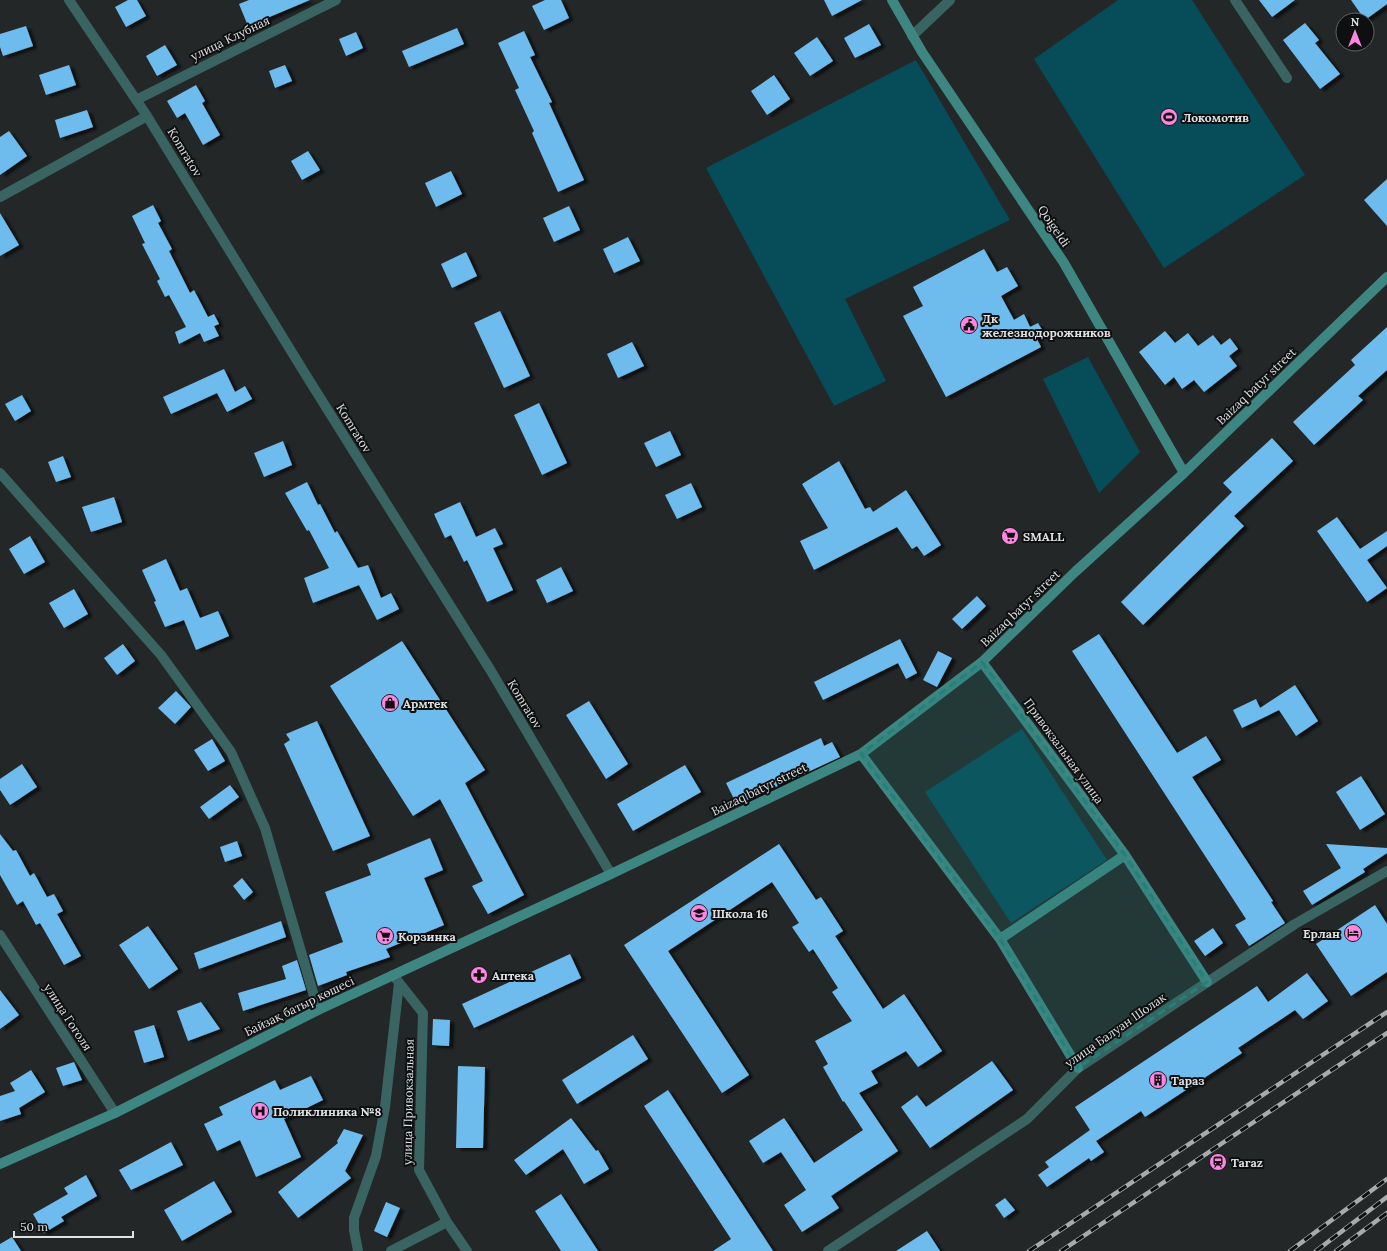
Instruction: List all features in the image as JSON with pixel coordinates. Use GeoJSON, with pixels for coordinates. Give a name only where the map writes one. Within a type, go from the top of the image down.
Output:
{"type":"FeatureCollection","features":[{"type":"Feature","properties":{"kind":"main road","name":"Qoigeldi"},"geometry":{"type":"LineString","coordinates":[[892,0],[912,36],[1064,263],[1184,473]]}},
{"type":"Feature","properties":{"kind":"main road","name":"Baizaq batyr street"},"geometry":{"type":"LineString","coordinates":[[611,874],[861,754],[982,662],[1075,572],[1184,473],[1387,277]]}},
{"type":"Feature","properties":{"kind":"main road","name":"Привокзальная улица"},"geometry":{"type":"LineString","coordinates":[[982,662],[1125,855],[1207,982]]}},
{"type":"Feature","properties":{"kind":"main road"},"geometry":{"type":"LineString","coordinates":[[861,754],[1000,939],[1078,1068]]}},
{"type":"Feature","properties":{"kind":"main road"},"geometry":{"type":"LineString","coordinates":[[1000,939],[1125,855]]}},
{"type":"Feature","properties":{"kind":"main road","name":"Байзақ батыр көшесі"},"geometry":{"type":"LineString","coordinates":[[0,1164],[115,1113],[318,1010],[396,979],[611,874]]}},
{"type":"Feature","properties":{"kind":"street","name":"Komratov"},"geometry":{"type":"LineString","coordinates":[[69,0],[78,10],[147,116],[304,372],[491,671],[611,874]]}},
{"type":"Feature","properties":{"kind":"street","name":"улица Клубная"},"geometry":{"type":"LineString","coordinates":[[136,100],[336,0]]}},
{"type":"Feature","properties":{"kind":"street"},"geometry":{"type":"LineString","coordinates":[[912,36],[950,0]]}},
{"type":"Feature","properties":{"kind":"street"},"geometry":{"type":"LineString","coordinates":[[1235,0],[1287,78]]}},
{"type":"Feature","properties":{"kind":"street"},"geometry":{"type":"LineString","coordinates":[[0,197],[147,116]]}},
{"type":"Feature","properties":{"kind":"street"},"geometry":{"type":"LineString","coordinates":[[1,474],[161,655],[231,752],[265,828],[318,1010]]}},
{"type":"Feature","properties":{"kind":"street","name":"улица Балуан Шолак"},"geometry":{"type":"LineString","coordinates":[[828,1251],[1027,1119],[1078,1068],[1295,924],[1387,871]]}},
{"type":"Feature","properties":{"kind":"street","name":"улица Гоголя"},"geometry":{"type":"LineString","coordinates":[[0,935],[115,1113]]}},
{"type":"Feature","properties":{"kind":"street"},"geometry":{"type":"LineString","coordinates":[[358,1251],[354,1230],[354,1218],[376,1156],[385,1107],[396,979]]}},
{"type":"Feature","properties":{"kind":"street","name":"улица Привокзальная"},"geometry":{"type":"LineString","coordinates":[[396,979],[423,1012],[419,1170],[447,1222],[467,1251]]}},
{"type":"Feature","properties":{"kind":"street"},"geometry":{"type":"LineString","coordinates":[[391,1251],[447,1222]]}},
{"type":"Feature","properties":{"kind":"highlighted area"},"geometry":{"type":"Polygon","coordinates":[[[982,662],[1125,855],[1207,982],[1078,1068],[1000,939],[861,754],[982,662]]]}},
{"type":"Feature","properties":{"kind":"shaded area","name":"Локомотив"},"geometry":{"type":"Polygon","coordinates":[[[1118,0],[1192,0],[1305,175],[1164,268],[1034,59],[1118,0]]]}},
{"type":"Feature","properties":{"kind":"shaded area"},"geometry":{"type":"Polygon","coordinates":[[[916,60],[1010,220],[845,299],[886,381],[834,406],[706,168],[916,60]]]}},
{"type":"Feature","properties":{"kind":"shaded area"},"geometry":{"type":"Polygon","coordinates":[[[1088,357],[1140,452],[1099,493],[1043,379],[1088,357]]]}},
{"type":"Feature","properties":{"kind":"shaded area"},"geometry":{"type":"Polygon","coordinates":[[[1022,729],[1107,860],[1011,923],[925,792],[1022,729]]]}},
{"type":"Feature","properties":{"kind":"building"},"geometry":{"type":"Polygon","coordinates":[[[128,0],[137,0],[146,16],[126,27],[115,7],[128,0]]]}},
{"type":"Feature","properties":{"kind":"building"},"geometry":{"type":"Polygon","coordinates":[[[249,0],[310,0],[248,26],[239,4],[249,0]]]}},
{"type":"Feature","properties":{"kind":"building"},"geometry":{"type":"Polygon","coordinates":[[[545,0],[561,0],[569,18],[544,30],[532,6],[545,0]]]}},
{"type":"Feature","properties":{"kind":"building"},"geometry":{"type":"Polygon","coordinates":[[[824,0],[862,0],[832,16],[824,0]]]}},
{"type":"Feature","properties":{"kind":"building"},"geometry":{"type":"Polygon","coordinates":[[[1259,0],[1295,0],[1272,17],[1259,0]]]}},
{"type":"Feature","properties":{"kind":"building"},"geometry":{"type":"Polygon","coordinates":[[[1351,0],[1387,0],[1387,4],[1375,13],[1359,12],[1351,0]]]}},
{"type":"Feature","properties":{"kind":"building"},"geometry":{"type":"Polygon","coordinates":[[[1305,23],[1319,40],[1315,43],[1340,74],[1320,89],[1283,40],[1305,23]]]}},
{"type":"Feature","properties":{"kind":"building"},"geometry":{"type":"Polygon","coordinates":[[[869,24],[881,45],[855,58],[844,38],[869,24]]]}},
{"type":"Feature","properties":{"kind":"building"},"geometry":{"type":"Polygon","coordinates":[[[26,26],[33,46],[3,56],[0,47],[0,34],[26,26]]]}},
{"type":"Feature","properties":{"kind":"building"},"geometry":{"type":"Polygon","coordinates":[[[457,28],[464,44],[409,67],[402,51],[457,28]]]}},
{"type":"Feature","properties":{"kind":"building"},"geometry":{"type":"Polygon","coordinates":[[[524,31],[535,55],[530,57],[552,102],[549,103],[584,180],[558,192],[532,133],[534,131],[515,90],[519,88],[498,43],[524,31]]]}},
{"type":"Feature","properties":{"kind":"building"},"geometry":{"type":"Polygon","coordinates":[[[356,32],[363,48],[346,56],[339,39],[356,32]]]}},
{"type":"Feature","properties":{"kind":"building"},"geometry":{"type":"Polygon","coordinates":[[[817,37],[833,61],[810,76],[794,53],[817,37]]]}},
{"type":"Feature","properties":{"kind":"building"},"geometry":{"type":"Polygon","coordinates":[[[165,45],[177,65],[157,76],[146,56],[165,45]]]}},
{"type":"Feature","properties":{"kind":"building"},"geometry":{"type":"Polygon","coordinates":[[[69,65],[76,85],[46,95],[39,75],[69,65]]]}},
{"type":"Feature","properties":{"kind":"building"},"geometry":{"type":"Polygon","coordinates":[[[285,65],[292,81],[275,88],[269,71],[285,65]]]}},
{"type":"Feature","properties":{"kind":"building"},"geometry":{"type":"Polygon","coordinates":[[[774,75],[790,99],[767,115],[751,91],[774,75]]]}},
{"type":"Feature","properties":{"kind":"building"},"geometry":{"type":"Polygon","coordinates":[[[196,85],[205,101],[202,103],[220,135],[203,145],[185,113],[177,118],[167,101],[196,85]]]}},
{"type":"Feature","properties":{"kind":"building"},"geometry":{"type":"Polygon","coordinates":[[[87,110],[93,127],[60,138],[55,120],[87,110]]]}},
{"type":"Feature","properties":{"kind":"building"},"geometry":{"type":"Polygon","coordinates":[[[9,131],[27,156],[0,175],[0,137],[9,131]]]}},
{"type":"Feature","properties":{"kind":"building"},"geometry":{"type":"Polygon","coordinates":[[[308,151],[320,170],[302,180],[291,161],[308,151]]]}},
{"type":"Feature","properties":{"kind":"building"},"geometry":{"type":"Polygon","coordinates":[[[451,171],[462,194],[436,207],[425,183],[451,171]]]}},
{"type":"Feature","properties":{"kind":"building"},"geometry":{"type":"Polygon","coordinates":[[[1387,179],[1387,226],[1364,200],[1387,179]]]}},
{"type":"Feature","properties":{"kind":"building"},"geometry":{"type":"Polygon","coordinates":[[[153,205],[161,221],[158,223],[172,249],[169,251],[190,293],[194,290],[208,317],[214,314],[219,324],[214,326],[219,336],[204,342],[200,333],[179,344],[175,332],[186,327],[169,295],[165,297],[157,281],[160,279],[142,244],[145,243],[132,216],[153,205]]]}},
{"type":"Feature","properties":{"kind":"building"},"geometry":{"type":"Polygon","coordinates":[[[569,206],[580,230],[554,242],[543,218],[569,206]]]}},
{"type":"Feature","properties":{"kind":"building"},"geometry":{"type":"Polygon","coordinates":[[[0,213],[19,245],[0,256],[0,213]]]}},
{"type":"Feature","properties":{"kind":"building"},"geometry":{"type":"Polygon","coordinates":[[[628,237],[640,261],[614,273],[603,249],[628,237]]]}},
{"type":"Feature","properties":{"kind":"building","name":"Дк железнодорожников"},"geometry":{"type":"Polygon","coordinates":[[[984,249],[997,272],[1007,267],[1018,286],[1001,296],[1014,320],[1024,314],[1030,327],[1038,323],[1044,333],[1036,337],[1041,347],[946,397],[903,316],[923,306],[913,287],[984,249]]]}},
{"type":"Feature","properties":{"kind":"building"},"geometry":{"type":"Polygon","coordinates":[[[466,252],[477,276],[452,288],[441,264],[466,252]]]}},
{"type":"Feature","properties":{"kind":"building"},"geometry":{"type":"Polygon","coordinates":[[[500,311],[530,376],[504,388],[474,323],[500,311]]]}},
{"type":"Feature","properties":{"kind":"building"},"geometry":{"type":"Polygon","coordinates":[[[1387,327],[1387,370],[1358,396],[1363,400],[1314,445],[1293,422],[1355,365],[1351,360],[1387,327]]]}},
{"type":"Feature","properties":{"kind":"building"},"geometry":{"type":"Polygon","coordinates":[[[1165,331],[1175,343],[1188,333],[1198,346],[1213,335],[1221,345],[1230,338],[1238,349],[1229,356],[1237,366],[1204,392],[1194,380],[1182,389],[1174,377],[1165,385],[1139,352],[1165,331]]]}},
{"type":"Feature","properties":{"kind":"building"},"geometry":{"type":"Polygon","coordinates":[[[632,342],[644,366],[618,378],[607,354],[632,342]]]}},
{"type":"Feature","properties":{"kind":"building"},"geometry":{"type":"Polygon","coordinates":[[[224,369],[235,392],[245,386],[252,399],[227,412],[217,393],[171,414],[163,397],[224,369]]]}},
{"type":"Feature","properties":{"kind":"building"},"geometry":{"type":"Polygon","coordinates":[[[22,395],[31,411],[15,421],[5,404],[22,395]]]}},
{"type":"Feature","properties":{"kind":"building"},"geometry":{"type":"Polygon","coordinates":[[[539,403],[567,463],[542,475],[514,415],[539,403]]]}},
{"type":"Feature","properties":{"kind":"building"},"geometry":{"type":"Polygon","coordinates":[[[670,431],[681,455],[656,467],[644,443],[670,431]]]}},
{"type":"Feature","properties":{"kind":"building"},"geometry":{"type":"Polygon","coordinates":[[[1272,438],[1293,461],[1234,516],[1244,526],[1143,625],[1121,602],[1232,492],[1223,483],[1272,438]]]}},
{"type":"Feature","properties":{"kind":"building"},"geometry":{"type":"Polygon","coordinates":[[[283,441],[292,465],[264,477],[254,453],[283,441]]]}},
{"type":"Feature","properties":{"kind":"building"},"geometry":{"type":"Polygon","coordinates":[[[63,456],[71,477],[56,482],[48,462],[63,456]]]}},
{"type":"Feature","properties":{"kind":"building"},"geometry":{"type":"Polygon","coordinates":[[[839,461],[865,509],[870,507],[873,512],[906,490],[941,545],[924,556],[917,546],[912,549],[897,527],[814,570],[800,541],[828,528],[802,484],[839,461]]]}},
{"type":"Feature","properties":{"kind":"building"},"geometry":{"type":"Polygon","coordinates":[[[307,482],[318,505],[320,504],[335,533],[337,531],[358,568],[368,565],[381,598],[391,593],[399,609],[377,620],[359,585],[313,603],[304,578],[329,568],[309,530],[307,531],[285,493],[307,482]]]}},
{"type":"Feature","properties":{"kind":"building"},"geometry":{"type":"Polygon","coordinates":[[[691,483],[702,507],[677,519],[665,495],[691,483]]]}},
{"type":"Feature","properties":{"kind":"building"},"geometry":{"type":"Polygon","coordinates":[[[114,497],[122,522],[91,532],[82,507],[114,497]]]}},
{"type":"Feature","properties":{"kind":"building"},"geometry":{"type":"Polygon","coordinates":[[[460,502],[476,537],[495,528],[503,544],[493,548],[513,590],[487,602],[467,560],[464,562],[451,535],[445,538],[434,514],[460,502]]]}},
{"type":"Feature","properties":{"kind":"building"},"geometry":{"type":"Polygon","coordinates":[[[1337,517],[1360,549],[1387,531],[1387,546],[1367,560],[1387,588],[1367,602],[1317,531],[1337,517]]]}},
{"type":"Feature","properties":{"kind":"building"},"geometry":{"type":"Polygon","coordinates":[[[30,536],[45,562],[24,574],[9,549],[30,536]]]}},
{"type":"Feature","properties":{"kind":"building"},"geometry":{"type":"Polygon","coordinates":[[[166,559],[180,591],[187,588],[200,618],[218,611],[229,636],[196,650],[184,620],[165,627],[154,602],[156,601],[142,570],[166,559]]]}},
{"type":"Feature","properties":{"kind":"building"},"geometry":{"type":"Polygon","coordinates":[[[561,567],[573,591],[547,603],[536,580],[561,567]]]}},
{"type":"Feature","properties":{"kind":"building"},"geometry":{"type":"Polygon","coordinates":[[[74,589],[88,614],[64,628],[49,603],[74,589]]]}},
{"type":"Feature","properties":{"kind":"building"},"geometry":{"type":"Polygon","coordinates":[[[977,596],[986,606],[962,629],[952,619],[977,596]]]}},
{"type":"Feature","properties":{"kind":"building"},"geometry":{"type":"Polygon","coordinates":[[[1099,634],[1177,753],[1206,736],[1221,760],[1192,777],[1273,901],[1271,902],[1285,923],[1249,946],[1235,925],[1246,919],[1072,651],[1099,634]]]}},
{"type":"Feature","properties":{"kind":"building"},"geometry":{"type":"Polygon","coordinates":[[[900,639],[917,673],[906,679],[898,663],[823,700],[814,682],[900,639]]]}},
{"type":"Feature","properties":{"kind":"building"},"geometry":{"type":"Polygon","coordinates":[[[402,641],[485,770],[465,783],[524,895],[488,914],[472,886],[483,881],[440,799],[413,816],[330,686],[402,641]]]}},
{"type":"Feature","properties":{"kind":"building"},"geometry":{"type":"Polygon","coordinates":[[[123,644],[135,661],[117,675],[104,658],[123,644]]]}},
{"type":"Feature","properties":{"kind":"building"},"geometry":{"type":"Polygon","coordinates":[[[938,651],[952,658],[937,687],[923,680],[938,651]]]}},
{"type":"Feature","properties":{"kind":"building"},"geometry":{"type":"Polygon","coordinates":[[[1295,685],[1318,721],[1296,736],[1279,710],[1242,728],[1233,710],[1256,699],[1260,708],[1295,685]]]}},
{"type":"Feature","properties":{"kind":"building"},"geometry":{"type":"Polygon","coordinates":[[[176,691],[191,707],[175,724],[158,708],[176,691]]]}},
{"type":"Feature","properties":{"kind":"building"},"geometry":{"type":"Polygon","coordinates":[[[589,701],[628,764],[606,779],[566,715],[589,701]]]}},
{"type":"Feature","properties":{"kind":"building"},"geometry":{"type":"Polygon","coordinates":[[[317,721],[370,836],[333,851],[284,744],[290,740],[286,734],[317,721]]]}},
{"type":"Feature","properties":{"kind":"building"},"geometry":{"type":"Polygon","coordinates":[[[821,738],[824,746],[832,742],[840,757],[737,805],[726,783],[821,738]]]}},
{"type":"Feature","properties":{"kind":"building"},"geometry":{"type":"Polygon","coordinates":[[[212,739],[225,761],[208,771],[194,750],[212,739]]]}},
{"type":"Feature","properties":{"kind":"building"},"geometry":{"type":"Polygon","coordinates":[[[22,764],[37,787],[10,805],[0,790],[0,779],[22,764]]]}},
{"type":"Feature","properties":{"kind":"building"},"geometry":{"type":"Polygon","coordinates":[[[685,765],[701,792],[633,831],[617,804],[685,765]]]}},
{"type":"Feature","properties":{"kind":"building"},"geometry":{"type":"Polygon","coordinates":[[[1361,776],[1385,814],[1360,830],[1336,792],[1361,776]]]}},
{"type":"Feature","properties":{"kind":"building"},"geometry":{"type":"Polygon","coordinates":[[[230,785],[239,797],[209,819],[200,807],[230,785]]]}},
{"type":"Feature","properties":{"kind":"building"},"geometry":{"type":"Polygon","coordinates":[[[0,834],[13,851],[16,850],[30,876],[34,873],[47,897],[54,894],[63,911],[57,914],[81,956],[64,965],[40,923],[36,925],[23,901],[17,905],[0,875],[0,834]]]}},
{"type":"Feature","properties":{"kind":"building"},"geometry":{"type":"Polygon","coordinates":[[[430,838],[443,870],[424,878],[444,925],[386,949],[390,957],[346,972],[347,975],[318,986],[309,955],[343,942],[325,892],[371,875],[367,864],[430,838]]]}},
{"type":"Feature","properties":{"kind":"building"},"geometry":{"type":"Polygon","coordinates":[[[237,841],[242,856],[225,862],[220,847],[237,841]]]}},
{"type":"Feature","properties":{"kind":"building"},"geometry":{"type":"Polygon","coordinates":[[[779,844],[816,900],[821,897],[843,931],[835,936],[883,1009],[904,994],[942,1051],[918,1067],[906,1051],[871,1071],[878,1083],[859,1093],[898,1151],[831,1196],[839,1208],[802,1232],[784,1205],[806,1190],[781,1152],[763,1163],[749,1141],[784,1118],[814,1163],[863,1130],[844,1101],[843,1102],[823,1067],[828,1064],[815,1041],[852,1021],[832,992],[838,988],[813,949],[809,952],[792,927],[799,923],[772,882],[668,951],[749,1075],[722,1093],[624,945],[779,844]]]}},
{"type":"Feature","properties":{"kind":"building"},"geometry":{"type":"Polygon","coordinates":[[[1326,844],[1387,848],[1387,853],[1363,869],[1365,872],[1312,905],[1303,891],[1341,868],[1326,844]]]}},
{"type":"Feature","properties":{"kind":"building"},"geometry":{"type":"Polygon","coordinates":[[[242,878],[253,892],[244,900],[233,886],[242,878]]]}},
{"type":"Feature","properties":{"kind":"building"},"geometry":{"type":"Polygon","coordinates":[[[1375,905],[1387,924],[1387,972],[1351,996],[1316,944],[1375,905]]]}},
{"type":"Feature","properties":{"kind":"building"},"geometry":{"type":"Polygon","coordinates":[[[281,921],[286,937],[199,969],[194,953],[281,921]]]}},
{"type":"Feature","properties":{"kind":"building"},"geometry":{"type":"Polygon","coordinates":[[[148,926],[178,969],[149,989],[119,945],[148,926]]]}},
{"type":"Feature","properties":{"kind":"building"},"geometry":{"type":"Polygon","coordinates":[[[1213,928],[1223,943],[1205,956],[1194,941],[1213,928]]]}},
{"type":"Feature","properties":{"kind":"building"},"geometry":{"type":"Polygon","coordinates":[[[570,954],[581,978],[474,1028],[462,1004],[570,954]]]}},
{"type":"Feature","properties":{"kind":"building"},"geometry":{"type":"Polygon","coordinates":[[[297,960],[306,990],[243,1011],[238,993],[286,979],[282,966],[297,960]]]}},
{"type":"Feature","properties":{"kind":"building","name":"Тараз"},"geometry":{"type":"Polygon","coordinates":[[[1307,973],[1328,1001],[1303,1019],[1295,1010],[1238,1048],[1242,1053],[1145,1117],[1141,1111],[1096,1141],[1104,1152],[1091,1161],[1089,1158],[1047,1187],[1038,1175],[1049,1167],[1045,1162],[1090,1130],[1075,1107],[1257,986],[1268,1002],[1307,973]]]}},
{"type":"Feature","properties":{"kind":"building"},"geometry":{"type":"Polygon","coordinates":[[[0,990],[19,1015],[0,1029],[0,990]]]}},
{"type":"Feature","properties":{"kind":"building"},"geometry":{"type":"Polygon","coordinates":[[[201,1002],[220,1029],[188,1041],[177,1011],[201,1002]]]}},
{"type":"Feature","properties":{"kind":"building"},"geometry":{"type":"Polygon","coordinates":[[[433,1019],[450,1020],[449,1046],[432,1045],[433,1019]]]}},
{"type":"Feature","properties":{"kind":"building"},"geometry":{"type":"Polygon","coordinates":[[[154,1025],[164,1057],[144,1063],[134,1031],[154,1025]]]}},
{"type":"Feature","properties":{"kind":"building"},"geometry":{"type":"Polygon","coordinates":[[[633,1035],[648,1059],[577,1104],[562,1080],[633,1035]]]}},
{"type":"Feature","properties":{"kind":"building"},"geometry":{"type":"Polygon","coordinates":[[[992,1061],[1013,1090],[930,1148],[901,1107],[917,1095],[926,1107],[992,1061]]]}},
{"type":"Feature","properties":{"kind":"building"},"geometry":{"type":"Polygon","coordinates":[[[74,1062],[82,1080],[63,1086],[56,1068],[74,1062]]]}},
{"type":"Feature","properties":{"kind":"building"},"geometry":{"type":"Polygon","coordinates":[[[458,1066],[485,1067],[483,1148],[456,1148],[458,1066]]]}},
{"type":"Feature","properties":{"kind":"building"},"geometry":{"type":"Polygon","coordinates":[[[31,1070],[45,1092],[19,1108],[21,1114],[0,1121],[0,1096],[15,1091],[10,1083],[31,1070]]]}},
{"type":"Feature","properties":{"kind":"building","name":"Поликлиника №8"},"geometry":{"type":"Polygon","coordinates":[[[311,1076],[323,1100],[284,1119],[301,1157],[256,1177],[240,1140],[217,1151],[204,1124],[223,1115],[219,1107],[275,1080],[280,1090],[311,1076]]]}},
{"type":"Feature","properties":{"kind":"building"},"geometry":{"type":"Polygon","coordinates":[[[668,1090],[773,1251],[713,1251],[731,1239],[644,1106],[668,1090]]]}},
{"type":"Feature","properties":{"kind":"building"},"geometry":{"type":"Polygon","coordinates":[[[571,1118],[596,1151],[598,1150],[609,1169],[584,1184],[563,1149],[526,1175],[514,1160],[571,1118]]]}},
{"type":"Feature","properties":{"kind":"building"},"geometry":{"type":"Polygon","coordinates":[[[344,1129],[363,1135],[345,1171],[351,1178],[298,1218],[278,1192],[338,1143],[337,1141],[344,1129]]]}},
{"type":"Feature","properties":{"kind":"building"},"geometry":{"type":"Polygon","coordinates":[[[171,1142],[183,1165],[131,1190],[119,1170],[171,1142]]]}},
{"type":"Feature","properties":{"kind":"building"},"geometry":{"type":"Polygon","coordinates":[[[86,1175],[97,1196],[61,1217],[64,1221],[44,1233],[33,1214],[68,1194],[64,1188],[86,1175]]]}},
{"type":"Feature","properties":{"kind":"building"},"geometry":{"type":"Polygon","coordinates":[[[214,1181],[232,1212],[182,1241],[164,1210],[214,1181]]]}},
{"type":"Feature","properties":{"kind":"building"},"geometry":{"type":"Polygon","coordinates":[[[561,1194],[598,1251],[561,1251],[535,1211],[561,1194]]]}},
{"type":"Feature","properties":{"kind":"building"},"geometry":{"type":"Polygon","coordinates":[[[1005,1198],[1015,1210],[1004,1218],[995,1205],[1005,1198]]]}},
{"type":"Feature","properties":{"kind":"building"},"geometry":{"type":"Polygon","coordinates":[[[386,1202],[400,1208],[387,1237],[374,1231],[386,1202]]]}},
{"type":"Feature","properties":{"kind":"building"},"geometry":{"type":"Polygon","coordinates":[[[927,1231],[940,1251],[896,1251],[927,1231]]]}},
{"type":"Feature","properties":{"kind":"building"},"geometry":{"type":"Polygon","coordinates":[[[12,1237],[21,1251],[0,1251],[0,1244],[12,1237]]]}},
{"type":"Feature","properties":{"kind":"railway"},"geometry":{"type":"LineString","coordinates":[[1029,1251],[1387,1012]]}},
{"type":"Feature","properties":{"kind":"railway"},"geometry":{"type":"LineString","coordinates":[[1061,1251],[1387,1033]]}},
{"type":"Feature","properties":{"kind":"railway"},"geometry":{"type":"LineString","coordinates":[[1290,1251],[1387,1179]]}},
{"type":"Feature","properties":{"kind":"railway"},"geometry":{"type":"LineString","coordinates":[[1316,1251],[1387,1197]]}},
{"type":"Feature","properties":{"kind":"railway"},"geometry":{"type":"LineString","coordinates":[[1336,1251],[1387,1213]]}},
{"type":"Feature","properties":{"kind":"place","name":"Локомотив"},"geometry":{"type":"Point","coordinates":[1169,117]}},
{"type":"Feature","properties":{"kind":"place","name":"Дк железнодорожников"},"geometry":{"type":"Point","coordinates":[969,325]}},
{"type":"Feature","properties":{"kind":"place","name":"SMALL"},"geometry":{"type":"Point","coordinates":[1010,536]}},
{"type":"Feature","properties":{"kind":"place","name":"Армтек"},"geometry":{"type":"Point","coordinates":[390,703]}},
{"type":"Feature","properties":{"kind":"place","name":"Школа 16"},"geometry":{"type":"Point","coordinates":[699,913]}},
{"type":"Feature","properties":{"kind":"place","name":"Ерлан"},"geometry":{"type":"Point","coordinates":[1353,933]}},
{"type":"Feature","properties":{"kind":"place","name":"Корзинка"},"geometry":{"type":"Point","coordinates":[385,936]}},
{"type":"Feature","properties":{"kind":"place","name":"Аптека"},"geometry":{"type":"Point","coordinates":[479,975]}},
{"type":"Feature","properties":{"kind":"place","name":"Тараз"},"geometry":{"type":"Point","coordinates":[1158,1080]}},
{"type":"Feature","properties":{"kind":"place","name":"Поликлиника №8"},"geometry":{"type":"Point","coordinates":[260,1111]}},
{"type":"Feature","properties":{"kind":"place","name":"Taraz"},"geometry":{"type":"Point","coordinates":[1218,1162]}}]}
